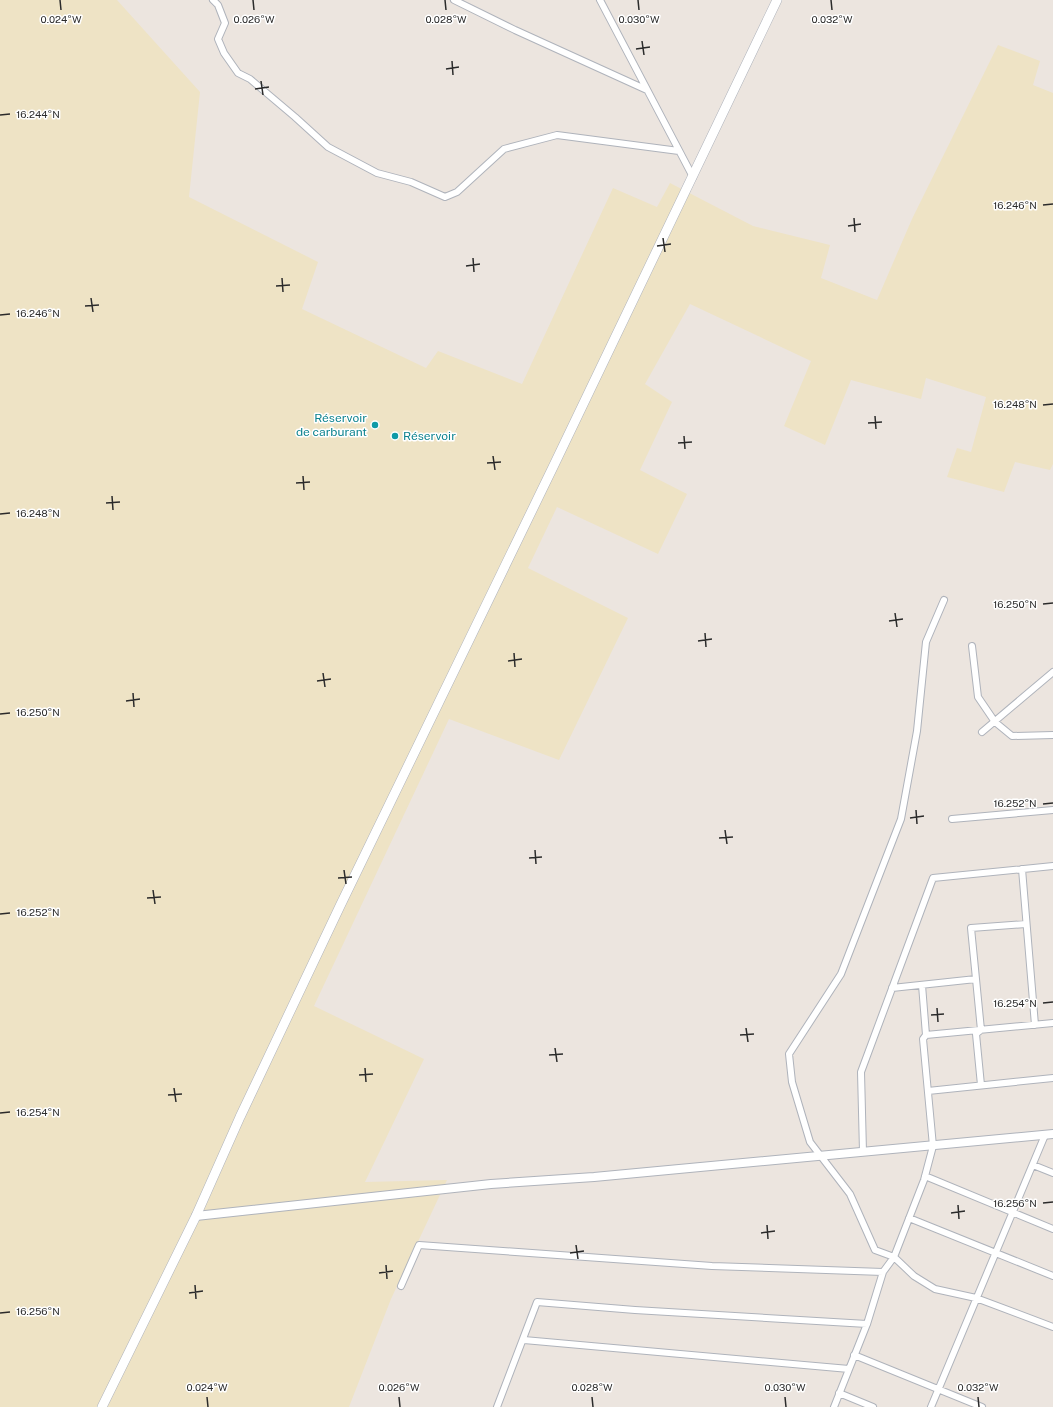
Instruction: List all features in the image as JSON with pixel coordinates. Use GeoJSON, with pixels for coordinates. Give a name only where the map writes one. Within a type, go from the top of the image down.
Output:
{"type":"FeatureCollection","features":[{"type":"Feature","properties":{"kind":"main road"},"geometry":{"type":"LineString","coordinates":[[102,1407],[196,1216],[240,1117],[340,906],[693,177],[777,0]]}},
{"type":"Feature","properties":{"kind":"street"},"geometry":{"type":"LineString","coordinates":[[213,0],[218,5],[225,23],[218,39],[224,53],[238,73],[250,79],[328,147],[377,173],[411,182],[444,197],[457,192],[504,149],[557,135],[679,151]]}},
{"type":"Feature","properties":{"kind":"street"},"geometry":{"type":"LineString","coordinates":[[454,0],[515,30],[647,90]]}},
{"type":"Feature","properties":{"kind":"street"},"geometry":{"type":"LineString","coordinates":[[600,0],[693,177]]}},
{"type":"Feature","properties":{"kind":"street"},"geometry":{"type":"LineString","coordinates":[[944,600],[926,642],[917,731],[901,819],[841,974],[789,1054],[799,1108],[810,1142],[850,1194],[874,1250],[894,1257],[914,1276],[935,1289],[976,1298],[1053,1328]]}},
{"type":"Feature","properties":{"kind":"street"},"geometry":{"type":"LineString","coordinates":[[972,646],[978,697],[995,722],[1012,736],[1053,735]]}},
{"type":"Feature","properties":{"kind":"street"},"geometry":{"type":"LineString","coordinates":[[982,732],[1053,672]]}},
{"type":"Feature","properties":{"kind":"street"},"geometry":{"type":"LineString","coordinates":[[952,819],[1053,810]]}},
{"type":"Feature","properties":{"kind":"street"},"geometry":{"type":"LineString","coordinates":[[863,1152],[861,1072],[933,878],[1053,866]]}},
{"type":"Feature","properties":{"kind":"street"},"geometry":{"type":"LineString","coordinates":[[1022,869],[1034,1025]]}},
{"type":"Feature","properties":{"kind":"street"},"geometry":{"type":"LineString","coordinates":[[981,1030],[971,928],[1026,924]]}},
{"type":"Feature","properties":{"kind":"street"},"geometry":{"type":"LineString","coordinates":[[892,988],[976,979]]}},
{"type":"Feature","properties":{"kind":"street"},"geometry":{"type":"LineString","coordinates":[[834,1407],[867,1324],[883,1272],[894,1257],[925,1176],[933,1146],[923,1039],[926,1035],[922,985]]}},
{"type":"Feature","properties":{"kind":"street"},"geometry":{"type":"LineString","coordinates":[[926,1035],[1053,1023]]}},
{"type":"Feature","properties":{"kind":"street"},"geometry":{"type":"LineString","coordinates":[[980,1086],[976,1034],[981,1030]]}},
{"type":"Feature","properties":{"kind":"street"},"geometry":{"type":"LineString","coordinates":[[928,1091],[1053,1078]]}},
{"type":"Feature","properties":{"kind":"street"},"geometry":{"type":"LineString","coordinates":[[196,1216],[491,1184],[594,1177],[1049,1134]]}},
{"type":"Feature","properties":{"kind":"street"},"geometry":{"type":"LineString","coordinates":[[931,1407],[1012,1212],[1049,1134]]}},
{"type":"Feature","properties":{"kind":"street"},"geometry":{"type":"LineString","coordinates":[[1033,1165],[1053,1173]]}},
{"type":"Feature","properties":{"kind":"street"},"geometry":{"type":"LineString","coordinates":[[925,1176],[1053,1229]]}},
{"type":"Feature","properties":{"kind":"street"},"geometry":{"type":"LineString","coordinates":[[909,1218],[1053,1276]]}},
{"type":"Feature","properties":{"kind":"street"},"geometry":{"type":"LineString","coordinates":[[401,1286],[419,1245],[712,1266],[883,1272]]}},
{"type":"Feature","properties":{"kind":"street"},"geometry":{"type":"LineString","coordinates":[[497,1407],[524,1340],[537,1302],[636,1310],[867,1324]]}},
{"type":"Feature","properties":{"kind":"street"},"geometry":{"type":"LineString","coordinates":[[524,1340],[849,1369]]}},
{"type":"Feature","properties":{"kind":"street"},"geometry":{"type":"LineString","coordinates":[[854,1355],[982,1407]]}},
{"type":"Feature","properties":{"kind":"street"},"geometry":{"type":"LineString","coordinates":[[839,1393],[873,1407]]}},
{"type":"Feature","properties":{"kind":"sand"},"geometry":{"type":"Polygon","coordinates":[[[0,0],[117,0],[200,92],[189,197],[318,262],[302,309],[426,368],[438,351],[522,384],[613,188],[657,207],[670,183],[753,226],[830,245],[821,278],[877,300],[912,219],[998,45],[1040,61],[1033,85],[1053,93],[1053,464],[1050,470],[1015,462],[1004,492],[947,477],[957,448],[971,452],[986,397],[926,378],[921,399],[851,380],[825,445],[784,426],[811,361],[690,304],[645,384],[672,402],[640,470],[687,494],[658,554],[557,507],[528,568],[628,618],[559,760],[449,719],[314,1006],[424,1059],[365,1182],[447,1180],[391,1299],[349,1407],[0,1407],[0,0]]]}},
{"type":"Feature","properties":{"kind":"place","name":"Réservoir de carburant"},"geometry":{"type":"Point","coordinates":[375,425]}},
{"type":"Feature","properties":{"kind":"place","name":"Réservoir"},"geometry":{"type":"Point","coordinates":[395,436]}}]}
